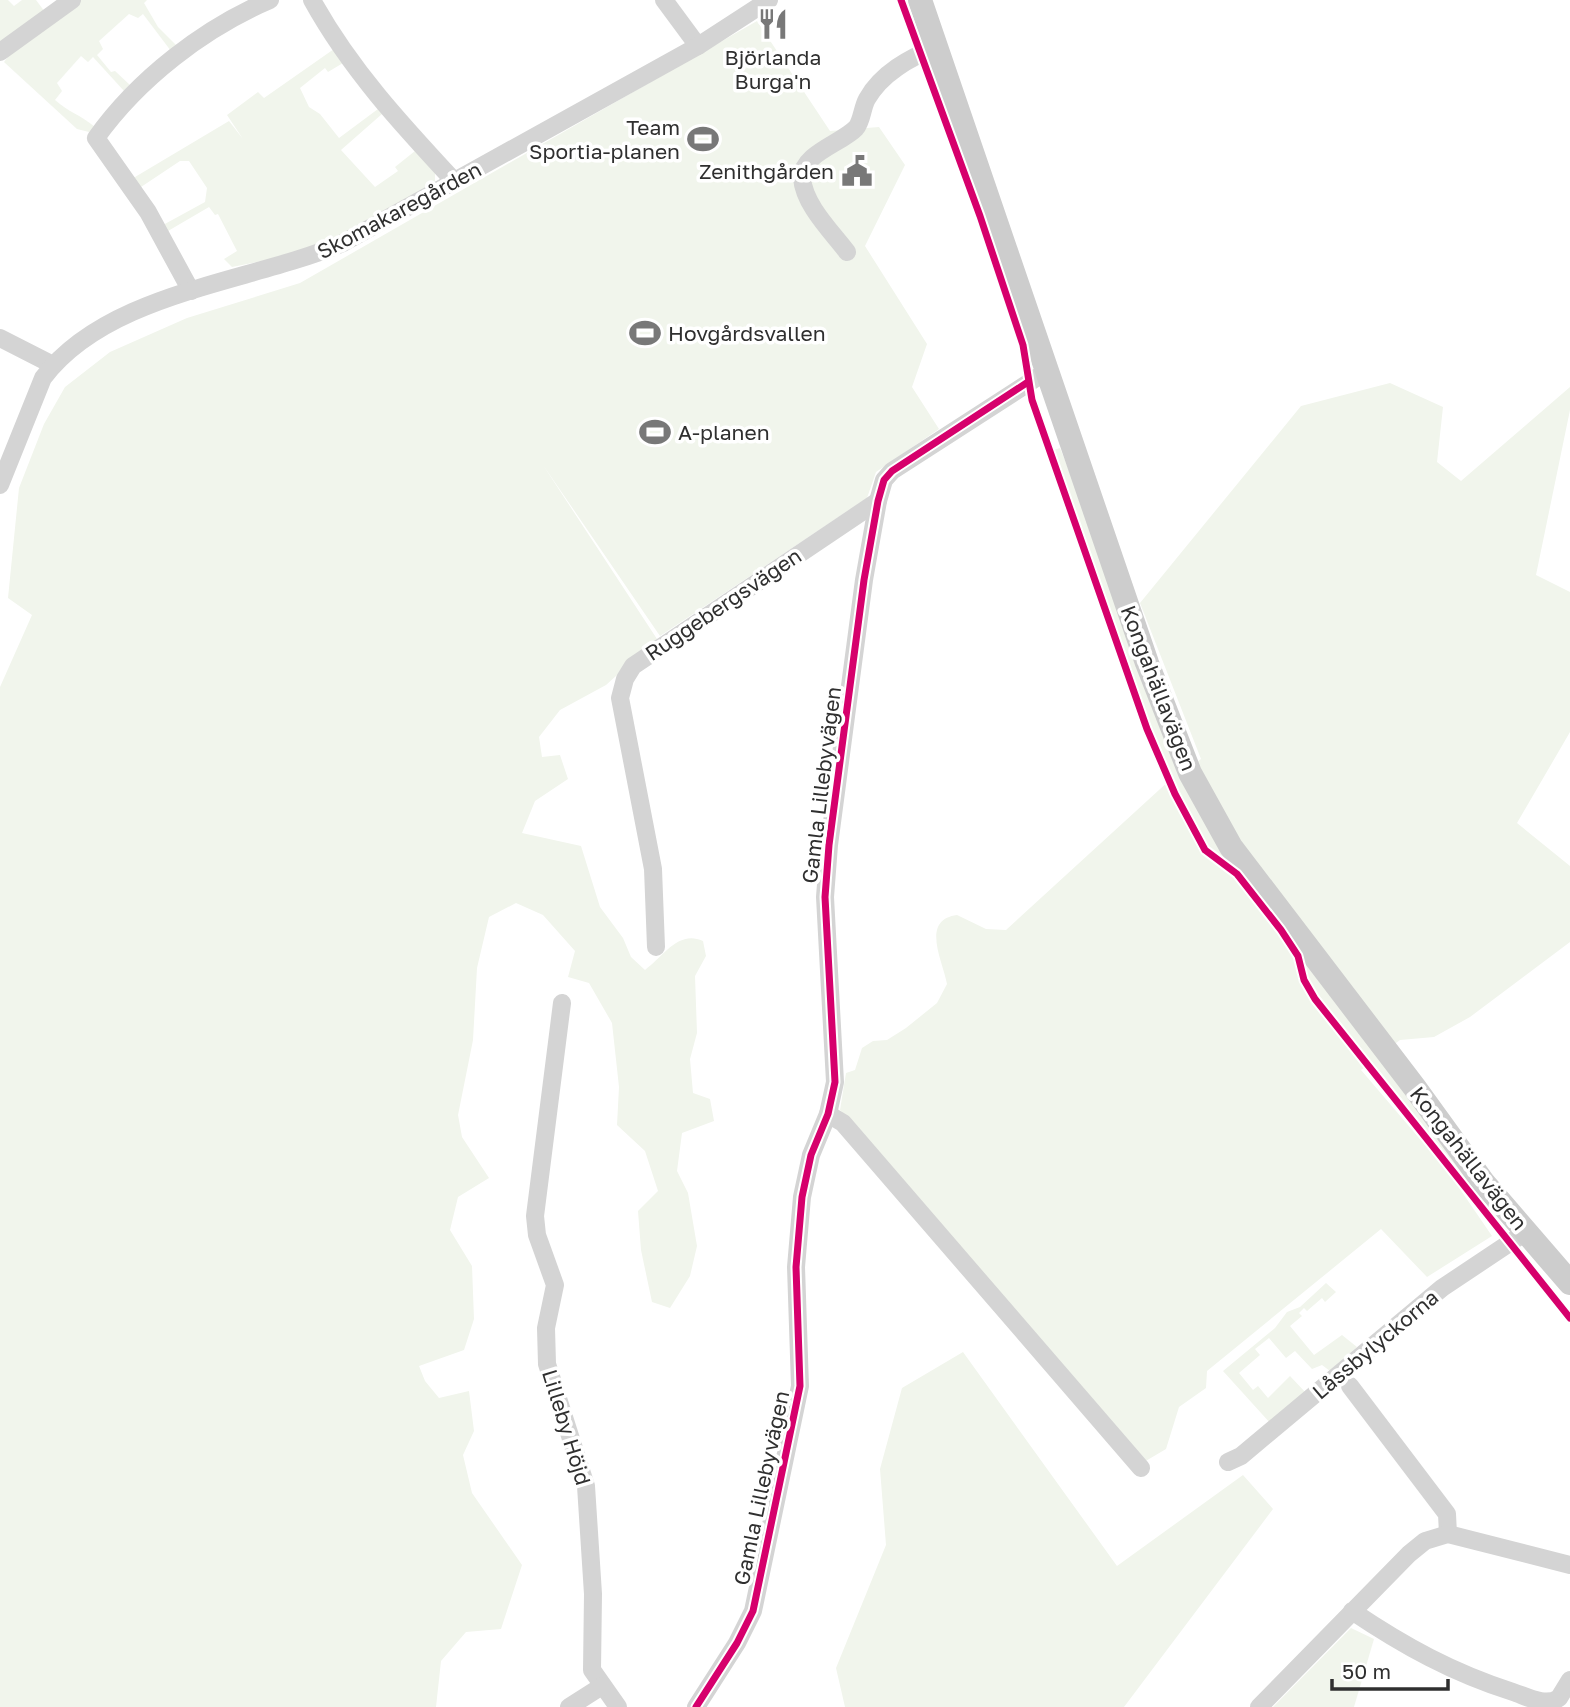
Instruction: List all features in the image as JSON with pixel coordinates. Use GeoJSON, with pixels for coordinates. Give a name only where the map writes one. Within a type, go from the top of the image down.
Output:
{"type":"FeatureCollection","features":[{"type":"Feature","properties":{"kind":"street"},"geometry":{"type":"LineString","coordinates":[[0,52],[72,0]]}},
{"type":"Feature","properties":{"kind":"street"},"geometry":{"type":"LineString","coordinates":[[191,291],[148,212],[96,138],[146,83],[192,44],[246,10],[270,0]]}},
{"type":"Feature","properties":{"kind":"street"},"geometry":{"type":"LineString","coordinates":[[312,0],[337,42],[376,95],[455,182]]}},
{"type":"Feature","properties":{"kind":"street"},"geometry":{"type":"LineString","coordinates":[[664,0],[698,46]]}},
{"type":"Feature","properties":{"kind":"street","name":"Skomakaregården"},"geometry":{"type":"LineString","coordinates":[[0,485],[34,398],[53,365],[97,331],[125,316],[191,291],[308,258],[343,243],[698,46],[769,0]]}},
{"type":"Feature","properties":{"kind":"street","name":"Kongahällavägen"},"geometry":{"type":"LineString","coordinates":[[920,0],[1173,735],[1214,821],[1483,1182],[1570,1283]]}},
{"type":"Feature","properties":{"kind":"street"},"geometry":{"type":"LineString","coordinates":[[847,253],[808,197],[802,177],[806,165],[859,125],[868,96],[880,83],[915,57],[936,48]]}},
{"type":"Feature","properties":{"kind":"street"},"geometry":{"type":"LineString","coordinates":[[0,338],[53,365]]}},
{"type":"Feature","properties":{"kind":"street","name":"Gamla Lillebyvägen"},"geometry":{"type":"LineString","coordinates":[[696,1707],[737,1643],[753,1611],[800,1386],[796,1252],[807,1171],[828,1114],[835,1063],[827,967],[825,884],[864,580],[878,500],[884,480],[892,471],[1047,372]]}},
{"type":"Feature","properties":{"kind":"street","name":"Ruggebergsvägen"},"geometry":{"type":"LineString","coordinates":[[656,947],[653,869],[621,698],[625,679],[633,666],[878,500]]}},
{"type":"Feature","properties":{"kind":"street","name":"Lilleby Höjd"},"geometry":{"type":"LineString","coordinates":[[562,1003],[535,1216],[537,1236],[555,1285],[546,1328],[547,1364],[586,1486],[593,1594],[590,1653],[592,1670],[618,1707]]}},
{"type":"Feature","properties":{"kind":"street"},"geometry":{"type":"LineString","coordinates":[[828,1114],[843,1123],[1141,1468]]}},
{"type":"Feature","properties":{"kind":"street","name":"Låssbylyckorna"},"geometry":{"type":"LineString","coordinates":[[1228,1462],[1241,1456],[1442,1288],[1526,1232]]}},
{"type":"Feature","properties":{"kind":"street"},"geometry":{"type":"LineString","coordinates":[[1350,1386],[1447,1514],[1448,1534]]}},
{"type":"Feature","properties":{"kind":"street"},"geometry":{"type":"LineString","coordinates":[[1258,1707],[1425,1541],[1448,1534],[1570,1565]]}},
{"type":"Feature","properties":{"kind":"street"},"geometry":{"type":"LineString","coordinates":[[1352,1611],[1436,1663],[1476,1681],[1545,1702],[1559,1699],[1570,1679]]}},
{"type":"Feature","properties":{"kind":"street"},"geometry":{"type":"LineString","coordinates":[[569,1707],[602,1686]]}},
{"type":"Feature","properties":{"kind":"shaded area"},"geometry":{"type":"Polygon","coordinates":[[[0,0],[8,0],[14,6],[22,0],[36,0],[45,12],[0,45],[0,0]]]}},
{"type":"Feature","properties":{"kind":"shaded area"},"geometry":{"type":"Polygon","coordinates":[[[78,0],[147,0],[144,3],[158,27],[177,46],[171,51],[143,14],[138,18],[129,14],[99,41],[103,49],[97,55],[111,72],[115,71],[131,86],[125,92],[93,57],[88,62],[81,56],[57,83],[62,91],[55,100],[95,127],[89,132],[77,129],[4,62],[20,41],[78,0]]]}},
{"type":"Feature","properties":{"kind":"shaded area"},"geometry":{"type":"Polygon","coordinates":[[[757,21],[830,131],[879,127],[905,165],[865,246],[927,344],[912,387],[939,429],[876,472],[867,498],[660,636],[543,465],[657,639],[606,685],[560,710],[539,737],[542,757],[560,755],[568,779],[535,801],[522,833],[581,846],[600,907],[623,938],[631,957],[645,970],[679,942],[686,939],[703,941],[706,956],[695,976],[697,1033],[690,1059],[693,1093],[710,1099],[714,1121],[682,1133],[677,1171],[688,1193],[697,1246],[690,1276],[670,1308],[652,1302],[641,1250],[638,1211],[658,1191],[645,1151],[617,1125],[619,1087],[612,1023],[589,983],[568,977],[575,951],[543,915],[516,903],[489,917],[477,968],[473,1040],[458,1115],[462,1137],[489,1178],[458,1197],[450,1230],[472,1266],[474,1319],[464,1350],[419,1366],[425,1381],[439,1398],[469,1391],[474,1431],[463,1455],[472,1493],[522,1565],[501,1629],[466,1632],[441,1661],[436,1707],[0,1707],[0,687],[32,615],[8,598],[19,488],[44,424],[65,387],[110,352],[187,318],[300,283],[757,21]]]}},
{"type":"Feature","properties":{"kind":"shaded area"},"geometry":{"type":"Polygon","coordinates":[[[334,49],[343,63],[328,72],[325,68],[300,88],[309,107],[320,114],[339,138],[378,109],[382,114],[341,150],[375,187],[398,171],[395,167],[415,151],[435,171],[435,183],[331,240],[297,254],[232,267],[224,259],[237,251],[218,214],[215,215],[209,207],[168,231],[163,225],[205,202],[207,188],[189,161],[180,161],[138,189],[130,180],[229,121],[243,139],[227,115],[258,92],[264,98],[334,49]]]}},
{"type":"Feature","properties":{"kind":"shaded area"},"geometry":{"type":"Polygon","coordinates":[[[1390,383],[1443,407],[1437,462],[1461,481],[1570,387],[1570,410],[1536,575],[1570,592],[1570,732],[1517,823],[1570,866],[1570,942],[1470,1017],[1434,1037],[1400,1040],[1380,1055],[1477,1190],[1472,1192],[1459,1170],[1372,1062],[1361,1070],[1449,1173],[1492,1236],[1427,1277],[1381,1229],[1207,1371],[1206,1388],[1179,1407],[1166,1449],[1144,1462],[840,1110],[846,1073],[855,1070],[862,1048],[873,1041],[887,1040],[937,1003],[947,984],[937,943],[939,925],[946,918],[957,915],[986,929],[1006,930],[1171,779],[1155,742],[1054,450],[1060,448],[1066,463],[1181,773],[1201,759],[1140,603],[1301,406],[1390,383]]]}},
{"type":"Feature","properties":{"kind":"shaded area"},"geometry":{"type":"Polygon","coordinates":[[[1326,1283],[1336,1292],[1325,1302],[1322,1298],[1307,1311],[1304,1308],[1299,1313],[1302,1316],[1290,1326],[1314,1355],[1342,1335],[1357,1347],[1330,1371],[1322,1365],[1312,1369],[1295,1351],[1286,1358],[1269,1338],[1255,1349],[1260,1355],[1239,1373],[1253,1390],[1258,1386],[1268,1398],[1290,1376],[1307,1394],[1271,1424],[1223,1371],[1275,1328],[1287,1312],[1300,1307],[1326,1283]]]}},
{"type":"Feature","properties":{"kind":"shaded area"},"geometry":{"type":"Polygon","coordinates":[[[963,1352],[1117,1566],[1243,1475],[1273,1509],[1124,1707],[845,1707],[836,1668],[886,1545],[880,1469],[902,1388],[963,1352]]]}},
{"type":"Feature","properties":{"kind":"shaded area"},"geometry":{"type":"Polygon","coordinates":[[[1351,1628],[1374,1639],[1354,1707],[1273,1707],[1351,1628]]]}},
{"type":"Feature","properties":{"kind":"cycle path"},"geometry":{"type":"LineString","coordinates":[[901,0],[980,216],[1023,345],[1032,400],[1147,729],[1175,794],[1205,850],[1237,874],[1281,930],[1298,956],[1304,980],[1315,999],[1570,1318]]}},
{"type":"Feature","properties":{"kind":"cycle path"},"geometry":{"type":"LineString","coordinates":[[696,1707],[737,1643],[753,1611],[800,1386],[796,1267],[802,1197],[811,1155],[828,1114],[835,1082],[825,897],[829,845],[864,580],[878,501],[884,480],[892,471],[1028,382]]}},
{"type":"Feature","properties":{"kind":"place","name":"Björlanda Burga'n"},"geometry":{"type":"Point","coordinates":[773,24]}},
{"type":"Feature","properties":{"kind":"place","name":"Team Sportia-planen"},"geometry":{"type":"Point","coordinates":[703,139]}},
{"type":"Feature","properties":{"kind":"place","name":"Zenithgården"},"geometry":{"type":"Point","coordinates":[857,171]}},
{"type":"Feature","properties":{"kind":"place","name":"Hovgårdsvallen"},"geometry":{"type":"Point","coordinates":[645,333]}},
{"type":"Feature","properties":{"kind":"place","name":"A-planen"},"geometry":{"type":"Point","coordinates":[655,432]}}]}
